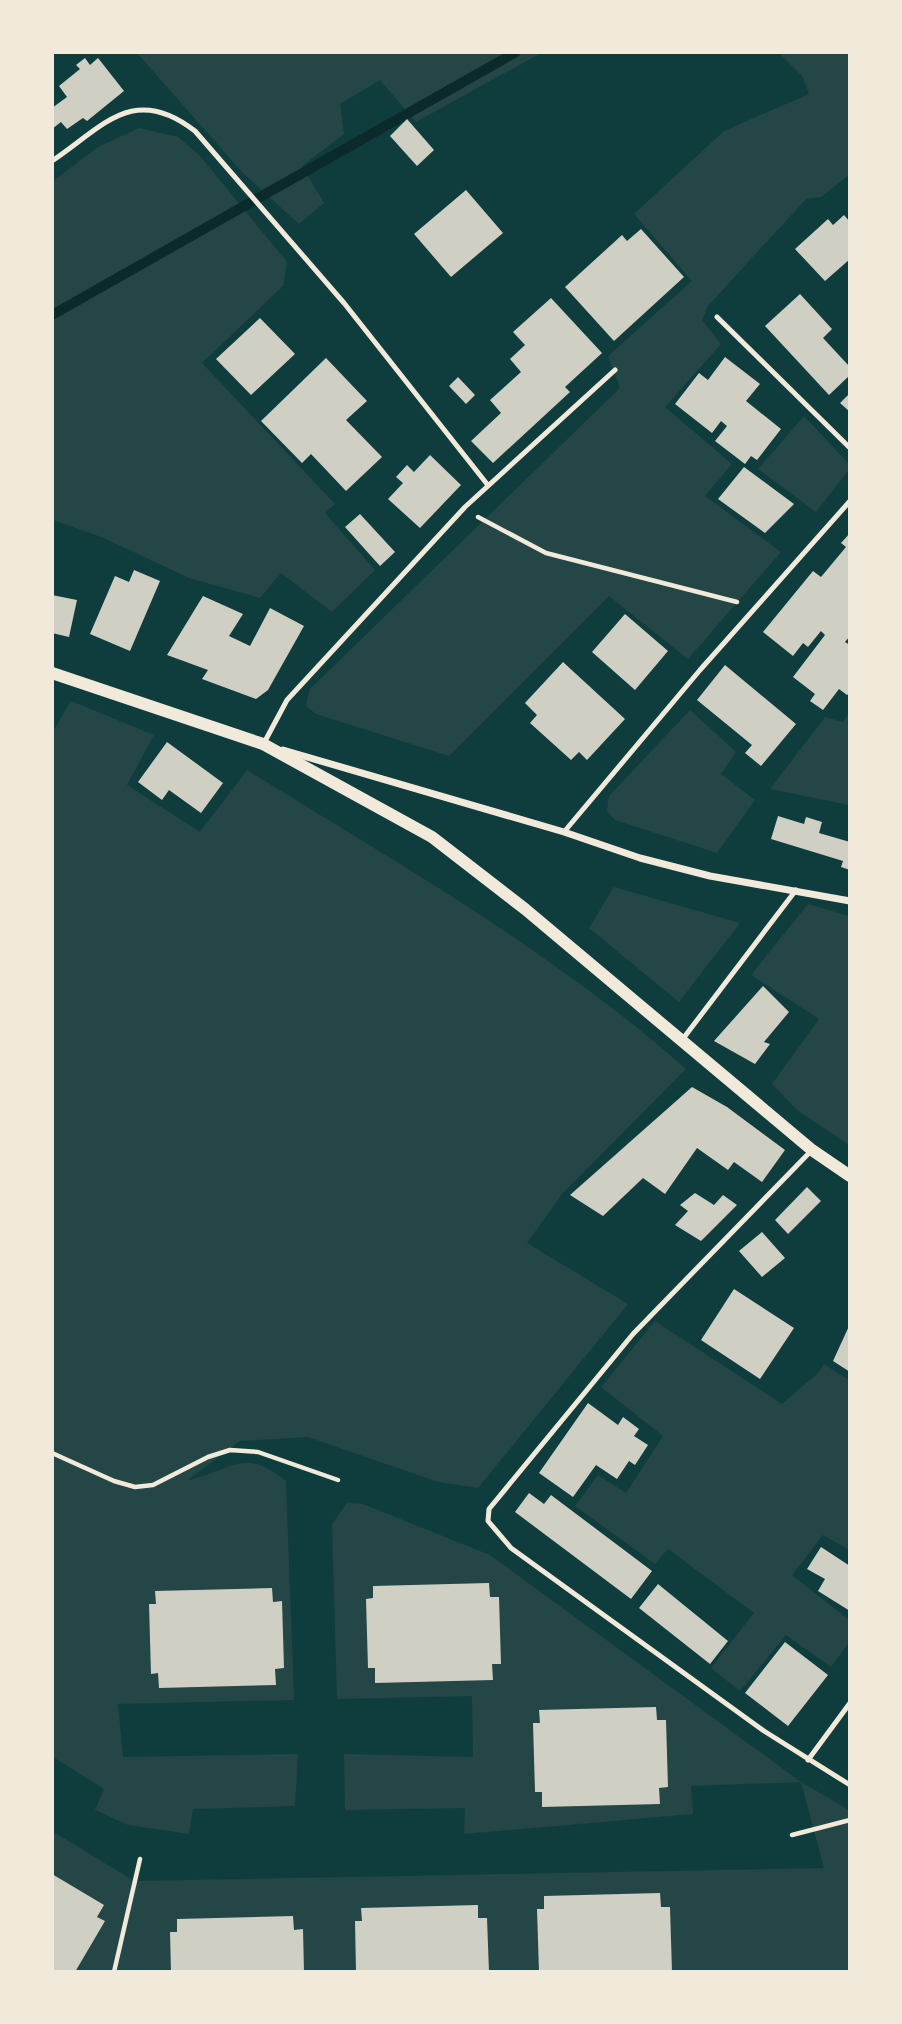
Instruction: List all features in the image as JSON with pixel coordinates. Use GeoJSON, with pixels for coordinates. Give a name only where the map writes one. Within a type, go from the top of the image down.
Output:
{"type":"FeatureCollection","features":[{"type":"Feature","properties":{"kind":"street"},"geometry":{"type":"LineString","coordinates":[[52,673],[263,744],[564,832],[640,858],[710,876],[849,901]]}},
{"type":"Feature","properties":{"kind":"street"},"geometry":{"type":"LineString","coordinates":[[263,744],[432,837],[525,909],[812,1150],[849,1176]]}},
{"type":"Feature","properties":{"kind":"lane"},"geometry":{"type":"LineString","coordinates":[[52,161],[115,115],[150,111],[179,119],[195,131],[344,303],[487,484]]}},
{"type":"Feature","properties":{"kind":"lane"},"geometry":{"type":"LineString","coordinates":[[717,317],[849,448]]}},
{"type":"Feature","properties":{"kind":"lane"},"geometry":{"type":"LineString","coordinates":[[263,744],[287,700],[465,507],[487,484],[615,370]]}},
{"type":"Feature","properties":{"kind":"lane"},"geometry":{"type":"LineString","coordinates":[[564,832],[849,501]]}},
{"type":"Feature","properties":{"kind":"lane"},"geometry":{"type":"LineString","coordinates":[[682,1040],[796,890]]}},
{"type":"Feature","properties":{"kind":"lane"},"geometry":{"type":"LineString","coordinates":[[812,1150],[633,1334],[489,1509],[488,1521],[511,1548],[764,1731],[849,1785]]}},
{"type":"Feature","properties":{"kind":"lane"},"geometry":{"type":"LineString","coordinates":[[808,1760],[849,1703]]}},
{"type":"Feature","properties":{"kind":"path"},"geometry":{"type":"LineString","coordinates":[[465,507],[507,535],[546,552],[755,607]]}},
{"type":"Feature","properties":{"kind":"path"},"geometry":{"type":"LineString","coordinates":[[52,1453],[114,1481],[135,1487],[153,1485],[208,1457],[230,1450],[258,1452],[338,1479]]}},
{"type":"Feature","properties":{"kind":"path"},"geometry":{"type":"LineString","coordinates":[[792,1835],[849,1821]]}},
{"type":"Feature","properties":{"kind":"path"},"geometry":{"type":"LineString","coordinates":[[114,1972],[140,1859]]}},
{"type":"Feature","properties":{"kind":"shaded area"},"geometry":{"type":"Polygon","coordinates":[[[137,53],[541,53],[416,122],[380,80],[340,104],[344,134],[302,166],[324,203],[299,224],[242,172],[137,53]]]}},
{"type":"Feature","properties":{"kind":"shaded area"},"geometry":{"type":"Polygon","coordinates":[[[779,53],[849,53],[849,175],[821,197],[806,199],[708,306],[702,320],[721,344],[665,407],[732,464],[705,496],[781,552],[688,659],[609,596],[449,756],[316,714],[306,706],[310,689],[620,388],[608,356],[692,281],[634,214],[724,131],[809,94],[803,77],[779,53]]]}},
{"type":"Feature","properties":{"kind":"shaded area"},"geometry":{"type":"Polygon","coordinates":[[[139,128],[178,137],[200,156],[287,262],[283,286],[202,363],[335,504],[325,513],[375,570],[332,612],[281,573],[260,598],[189,578],[104,538],[53,520],[53,181],[98,147],[139,128]]]}},
{"type":"Feature","properties":{"kind":"shaded area"},"geometry":{"type":"Polygon","coordinates":[[[804,416],[849,464],[849,470],[816,512],[758,469],[804,416]]]}},
{"type":"Feature","properties":{"kind":"shaded area"},"geometry":{"type":"Polygon","coordinates":[[[71,701],[154,735],[127,785],[200,832],[247,770],[529,948],[635,1026],[686,1069],[562,1194],[527,1243],[628,1304],[478,1488],[438,1482],[308,1437],[240,1441],[188,1480],[247,1463],[271,1470],[286,1481],[294,1700],[118,1704],[123,1757],[298,1754],[295,1806],[193,1809],[189,1834],[128,1825],[95,1810],[104,1789],[53,1757],[52,733],[71,701]]]}},
{"type":"Feature","properties":{"kind":"shaded area"},"geometry":{"type":"Polygon","coordinates":[[[690,710],[736,752],[721,774],[755,800],[717,853],[615,820],[607,811],[609,796],[690,710]]]}},
{"type":"Feature","properties":{"kind":"shaded area"},"geometry":{"type":"Polygon","coordinates":[[[849,713],[849,805],[770,789],[825,717],[843,722],[849,713]]]}},
{"type":"Feature","properties":{"kind":"shaded area"},"geometry":{"type":"Polygon","coordinates":[[[614,887],[740,923],[679,1002],[589,928],[614,887]]]}},
{"type":"Feature","properties":{"kind":"shaded area"},"geometry":{"type":"Polygon","coordinates":[[[808,904],[849,916],[849,1145],[797,1110],[772,1084],[819,1019],[751,975],[808,904]]]}},
{"type":"Feature","properties":{"kind":"shaded area"},"geometry":{"type":"Polygon","coordinates":[[[655,1321],[782,1404],[819,1372],[824,1364],[849,1380],[849,1550],[823,1535],[792,1575],[849,1620],[849,1642],[831,1667],[786,1635],[740,1691],[711,1668],[754,1613],[668,1549],[655,1564],[575,1506],[598,1475],[626,1493],[663,1436],[601,1387],[655,1321]]]}},
{"type":"Feature","properties":{"kind":"shaded area"},"geometry":{"type":"Polygon","coordinates":[[[347,1503],[363,1504],[490,1555],[801,1782],[691,1786],[693,1814],[464,1834],[465,1808],[345,1810],[344,1754],[473,1757],[472,1696],[337,1699],[332,1524],[347,1503]]]}},
{"type":"Feature","properties":{"kind":"shaded area"},"geometry":{"type":"Polygon","coordinates":[[[801,1782],[849,1810],[849,1971],[53,1971],[52,1831],[134,1881],[824,1868],[801,1782]]]}},
{"type":"Feature","properties":{"kind":"building"},"geometry":{"type":"Polygon","coordinates":[[[85,58],[90,65],[98,58],[124,91],[87,121],[83,118],[67,129],[61,122],[52,129],[52,108],[67,97],[59,86],[80,69],[76,65],[85,58]]]}},
{"type":"Feature","properties":{"kind":"building"},"geometry":{"type":"Polygon","coordinates":[[[407,119],[434,150],[417,166],[390,136],[407,119]]]}},
{"type":"Feature","properties":{"kind":"building"},"geometry":{"type":"Polygon","coordinates":[[[466,190],[503,233],[451,277],[414,234],[466,190]]]}},
{"type":"Feature","properties":{"kind":"building"},"geometry":{"type":"Polygon","coordinates":[[[844,215],[850,222],[850,259],[825,281],[795,249],[828,219],[833,225],[844,215]]]}},
{"type":"Feature","properties":{"kind":"building"},"geometry":{"type":"Polygon","coordinates":[[[641,229],[684,277],[614,341],[565,287],[622,235],[627,241],[641,229]]]}},
{"type":"Feature","properties":{"kind":"building"},"geometry":{"type":"Polygon","coordinates":[[[800,294],[832,329],[823,338],[850,367],[850,375],[829,395],[765,326],[800,294]]]}},
{"type":"Feature","properties":{"kind":"building"},"geometry":{"type":"Polygon","coordinates":[[[551,298],[602,353],[565,387],[570,392],[493,463],[471,441],[501,413],[490,400],[521,372],[510,359],[525,345],[513,332],[551,298]]]}},
{"type":"Feature","properties":{"kind":"building"},"geometry":{"type":"Polygon","coordinates":[[[260,318],[295,354],[251,395],[216,359],[260,318]]]}},
{"type":"Feature","properties":{"kind":"building"},"geometry":{"type":"Polygon","coordinates":[[[725,357],[760,384],[746,401],[781,429],[757,460],[751,456],[745,464],[715,441],[727,426],[721,421],[712,433],[675,404],[699,373],[708,380],[725,357]]]}},
{"type":"Feature","properties":{"kind":"building"},"geometry":{"type":"Polygon","coordinates":[[[326,358],[367,401],[346,420],[382,457],[346,491],[311,454],[302,463],[261,421],[326,358]]]}},
{"type":"Feature","properties":{"kind":"building"},"geometry":{"type":"Polygon","coordinates":[[[458,377],[475,395],[466,404],[449,386],[458,377]]]}},
{"type":"Feature","properties":{"kind":"building"},"geometry":{"type":"Polygon","coordinates":[[[850,393],[850,412],[840,403],[850,393]]]}},
{"type":"Feature","properties":{"kind":"building"},"geometry":{"type":"Polygon","coordinates":[[[430,455],[461,485],[420,528],[388,499],[403,483],[396,477],[407,465],[414,472],[430,455]]]}},
{"type":"Feature","properties":{"kind":"building"},"geometry":{"type":"Polygon","coordinates":[[[744,467],[794,504],[765,533],[718,499],[744,467]]]}},
{"type":"Feature","properties":{"kind":"building"},"geometry":{"type":"Polygon","coordinates":[[[360,514],[395,552],[380,566],[345,527],[360,514]]]}},
{"type":"Feature","properties":{"kind":"building"},"geometry":{"type":"Polygon","coordinates":[[[850,533],[850,636],[845,642],[850,645],[850,693],[847,695],[839,689],[823,710],[810,701],[815,694],[793,677],[825,635],[821,631],[808,647],[803,643],[793,656],[763,632],[813,571],[821,577],[846,547],[841,543],[850,533]]]}},
{"type":"Feature","properties":{"kind":"building"},"geometry":{"type":"Polygon","coordinates":[[[134,570],[160,581],[130,651],[90,634],[115,576],[129,582],[134,570]]]}},
{"type":"Feature","properties":{"kind":"building"},"geometry":{"type":"Polygon","coordinates":[[[52,595],[77,600],[69,637],[52,633],[52,595]]]}},
{"type":"Feature","properties":{"kind":"building"},"geometry":{"type":"Polygon","coordinates":[[[203,596],[243,614],[229,636],[250,646],[270,608],[304,626],[268,690],[256,699],[202,679],[208,670],[167,655],[203,596]]]}},
{"type":"Feature","properties":{"kind":"building"},"geometry":{"type":"Polygon","coordinates":[[[625,614],[668,651],[635,690],[592,652],[625,614]]]}},
{"type":"Feature","properties":{"kind":"building"},"geometry":{"type":"Polygon","coordinates":[[[563,662],[625,719],[587,760],[579,752],[571,760],[530,723],[537,715],[525,703],[563,662]]]}},
{"type":"Feature","properties":{"kind":"building"},"geometry":{"type":"Polygon","coordinates":[[[725,665],[796,724],[761,766],[745,753],[752,745],[697,700],[725,665]]]}},
{"type":"Feature","properties":{"kind":"building"},"geometry":{"type":"Polygon","coordinates":[[[167,742],[223,783],[201,813],[169,790],[162,800],[138,782],[167,742]]]}},
{"type":"Feature","properties":{"kind":"building"},"geometry":{"type":"Polygon","coordinates":[[[778,816],[804,824],[806,817],[822,822],[819,833],[850,842],[850,870],[841,867],[843,861],[771,839],[778,816]]]}},
{"type":"Feature","properties":{"kind":"building"},"geometry":{"type":"Polygon","coordinates":[[[763,986],[789,1012],[764,1042],[770,1044],[755,1064],[714,1041],[763,986]]]}},
{"type":"Feature","properties":{"kind":"building"},"geometry":{"type":"Polygon","coordinates":[[[692,1087],[727,1107],[785,1150],[762,1182],[734,1162],[728,1170],[697,1148],[665,1194],[643,1178],[603,1216],[570,1195],[692,1087]]]}},
{"type":"Feature","properties":{"kind":"building"},"geometry":{"type":"Polygon","coordinates":[[[807,1187],[821,1201],[788,1234],[775,1220],[807,1187]]]}},
{"type":"Feature","properties":{"kind":"building"},"geometry":{"type":"Polygon","coordinates":[[[695,1193],[714,1205],[723,1195],[737,1205],[701,1241],[675,1225],[688,1211],[680,1205],[695,1193]]]}},
{"type":"Feature","properties":{"kind":"building"},"geometry":{"type":"Polygon","coordinates":[[[762,1232],[785,1258],[762,1277],[739,1251],[762,1232]]]}},
{"type":"Feature","properties":{"kind":"building"},"geometry":{"type":"Polygon","coordinates":[[[734,1289],[794,1328],[760,1379],[701,1340],[734,1289]]]}},
{"type":"Feature","properties":{"kind":"building"},"geometry":{"type":"Polygon","coordinates":[[[850,1324],[850,1372],[833,1361],[850,1324]]]}},
{"type":"Feature","properties":{"kind":"building"},"geometry":{"type":"Polygon","coordinates":[[[588,1403],[618,1425],[623,1417],[639,1429],[634,1436],[648,1445],[635,1465],[629,1461],[617,1479],[596,1465],[573,1497],[539,1473],[588,1403]]]}},
{"type":"Feature","properties":{"kind":"building"},"geometry":{"type":"Polygon","coordinates":[[[529,1493],[544,1504],[551,1495],[652,1571],[631,1599],[515,1512],[529,1493]]]}},
{"type":"Feature","properties":{"kind":"building"},"geometry":{"type":"Polygon","coordinates":[[[821,1547],[850,1566],[850,1611],[818,1591],[825,1579],[807,1569],[821,1547]]]}},
{"type":"Feature","properties":{"kind":"building"},"geometry":{"type":"Polygon","coordinates":[[[489,1583],[490,1597],[499,1597],[501,1664],[492,1664],[493,1680],[375,1683],[375,1668],[368,1668],[366,1599],[373,1598],[373,1586],[489,1583]]]}},
{"type":"Feature","properties":{"kind":"building"},"geometry":{"type":"Polygon","coordinates":[[[658,1584],[728,1641],[710,1664],[639,1608],[658,1584]]]}},
{"type":"Feature","properties":{"kind":"building"},"geometry":{"type":"Polygon","coordinates":[[[272,1588],[273,1602],[282,1601],[284,1668],[275,1669],[276,1685],[159,1688],[158,1673],[151,1674],[149,1604],[156,1604],[155,1591],[272,1588]]]}},
{"type":"Feature","properties":{"kind":"building"},"geometry":{"type":"Polygon","coordinates":[[[785,1642],[828,1675],[788,1726],[745,1693],[785,1642]]]}},
{"type":"Feature","properties":{"kind":"building"},"geometry":{"type":"Polygon","coordinates":[[[656,1707],[657,1720],[666,1720],[668,1787],[659,1788],[660,1804],[542,1807],[542,1792],[535,1792],[533,1723],[540,1723],[539,1710],[656,1707]]]}},
{"type":"Feature","properties":{"kind":"building"},"geometry":{"type":"Polygon","coordinates":[[[52,1874],[104,1905],[97,1917],[105,1921],[75,1972],[52,1972],[52,1874]]]}},
{"type":"Feature","properties":{"kind":"building"},"geometry":{"type":"Polygon","coordinates":[[[660,1893],[661,1907],[670,1907],[672,1972],[539,1972],[537,1909],[544,1909],[544,1896],[660,1893]]]}},
{"type":"Feature","properties":{"kind":"building"},"geometry":{"type":"Polygon","coordinates":[[[478,1905],[478,1918],[487,1918],[489,1972],[356,1972],[355,1921],[362,1921],[361,1908],[478,1905]]]}},
{"type":"Feature","properties":{"kind":"building"},"geometry":{"type":"Polygon","coordinates":[[[293,1916],[294,1930],[303,1929],[304,1972],[171,1972],[170,1932],[177,1932],[177,1919],[293,1916]]]}},
{"type":"Feature","properties":{"kind":"waterway"},"geometry":{"type":"LineString","coordinates":[[52,315],[516,52]]}}]}
